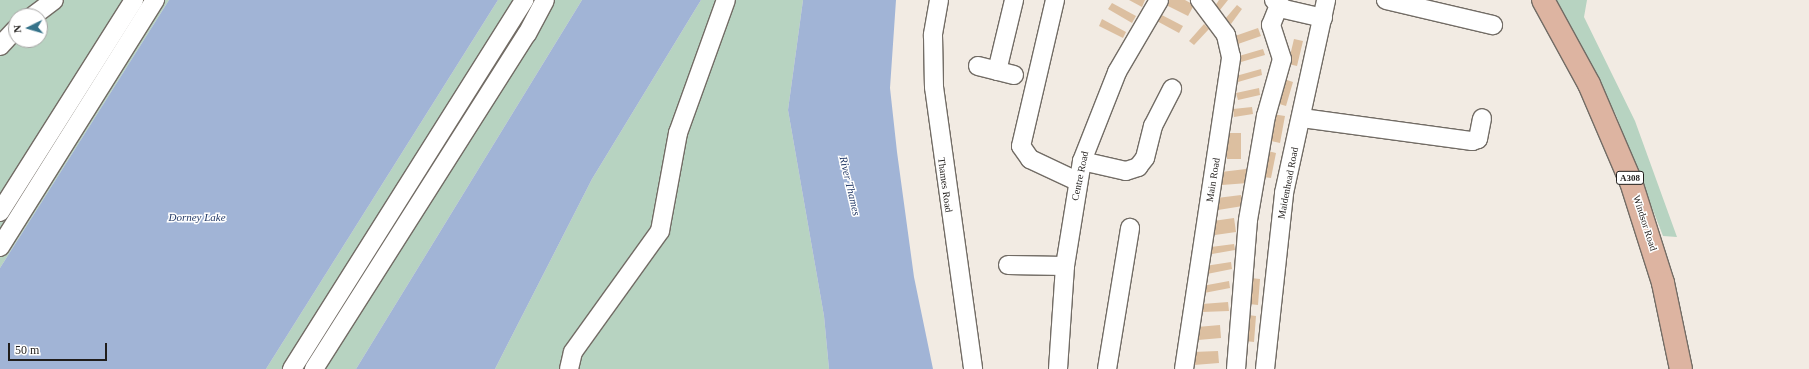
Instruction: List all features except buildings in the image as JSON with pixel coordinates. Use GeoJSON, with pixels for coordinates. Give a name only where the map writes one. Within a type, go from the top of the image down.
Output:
{"type":"FeatureCollection","features":[{"type":"Feature","properties":{"kind":"main road","name":"Windsor Road"},"geometry":{"type":"LineString","coordinates":[[1543,0],[1589,84],[1631,182],[1663,283],[1681,369]]}},
{"type":"Feature","properties":{"kind":"street"},"geometry":{"type":"LineString","coordinates":[[44,8],[54,0]]}},
{"type":"Feature","properties":{"kind":"street"},"geometry":{"type":"LineString","coordinates":[[0,212],[134,0]]}},
{"type":"Feature","properties":{"kind":"street"},"geometry":{"type":"LineString","coordinates":[[0,247],[156,0]]}},
{"type":"Feature","properties":{"kind":"street"},"geometry":{"type":"LineString","coordinates":[[292,369],[524,0]]}},
{"type":"Feature","properties":{"kind":"street"},"geometry":{"type":"LineString","coordinates":[[314,369],[527,34],[545,0]]}},
{"type":"Feature","properties":{"kind":"street"},"geometry":{"type":"LineString","coordinates":[[569,369],[578,345],[660,231],[678,133],[726,0]]}},
{"type":"Feature","properties":{"kind":"street","name":"Thames Road"},"geometry":{"type":"LineString","coordinates":[[939,0],[933,35],[934,86],[973,369]]}},
{"type":"Feature","properties":{"kind":"street"},"geometry":{"type":"LineString","coordinates":[[996,71],[1014,0]]}},
{"type":"Feature","properties":{"kind":"street"},"geometry":{"type":"LineString","coordinates":[[1056,0],[1021,146],[1030,159],[1078,181]]}},
{"type":"Feature","properties":{"kind":"street","name":"Centre Road"},"geometry":{"type":"LineString","coordinates":[[1058,369],[1065,266],[1082,161],[1115,77],[1159,0]]}},
{"type":"Feature","properties":{"kind":"street","name":"Main Road"},"geometry":{"type":"LineString","coordinates":[[1184,369],[1231,57],[1226,35],[1200,0]]}},
{"type":"Feature","properties":{"kind":"street","name":"Maidenhead Road"},"geometry":{"type":"LineString","coordinates":[[1265,369],[1274,310],[1281,217],[1326,0]]}},
{"type":"Feature","properties":{"kind":"street"},"geometry":{"type":"LineString","coordinates":[[1386,0],[1414,3],[1493,25]]}},
{"type":"Feature","properties":{"kind":"street"},"geometry":{"type":"LineString","coordinates":[[1236,369],[1248,220],[1266,116],[1282,59],[1271,25],[1277,2],[1323,18]]}},
{"type":"Feature","properties":{"kind":"street"},"geometry":{"type":"LineString","coordinates":[[0,46],[8,38]]}},
{"type":"Feature","properties":{"kind":"street"},"geometry":{"type":"LineString","coordinates":[[978,66],[1014,75]]}},
{"type":"Feature","properties":{"kind":"street"},"geometry":{"type":"LineString","coordinates":[[1082,161],[1126,171],[1138,168],[1145,158],[1153,126],[1172,89]]}},
{"type":"Feature","properties":{"kind":"street"},"geometry":{"type":"LineString","coordinates":[[1302,118],[1472,141],[1478,139],[1482,118]]}},
{"type":"Feature","properties":{"kind":"street"},"geometry":{"type":"LineString","coordinates":[[1107,369],[1130,228]]}},
{"type":"Feature","properties":{"kind":"street"},"geometry":{"type":"LineString","coordinates":[[1008,265],[1065,266]]}},
{"type":"Feature","properties":{"kind":"green space"},"geometry":{"type":"Polygon","coordinates":[[[0,0],[169,0],[0,268],[0,0]]]}},
{"type":"Feature","properties":{"kind":"green space"},"geometry":{"type":"Polygon","coordinates":[[[498,0],[582,0],[356,369],[266,369],[498,0]]]}},
{"type":"Feature","properties":{"kind":"green space"},"geometry":{"type":"Polygon","coordinates":[[[701,0],[803,0],[788,110],[824,316],[829,369],[495,369],[592,179],[701,0]]]}},
{"type":"Feature","properties":{"kind":"green space"},"geometry":{"type":"Polygon","coordinates":[[[1555,0],[1587,0],[1584,17],[1635,121],[1677,237],[1663,236],[1616,115],[1555,0]]]}},
{"type":"Feature","properties":{"kind":"water","name":"Dorney Lake"},"geometry":{"type":"Polygon","coordinates":[[[169,0],[498,0],[266,369],[0,369],[0,268],[169,0]]]}},
{"type":"Feature","properties":{"kind":"water"},"geometry":{"type":"Polygon","coordinates":[[[582,0],[701,0],[592,179],[495,369],[356,369],[582,0]]]}},
{"type":"Feature","properties":{"kind":"water","name":"River Thames"},"geometry":{"type":"Polygon","coordinates":[[[803,0],[896,0],[890,88],[914,277],[933,369],[829,369],[824,316],[788,110],[803,0]]]}}]}
